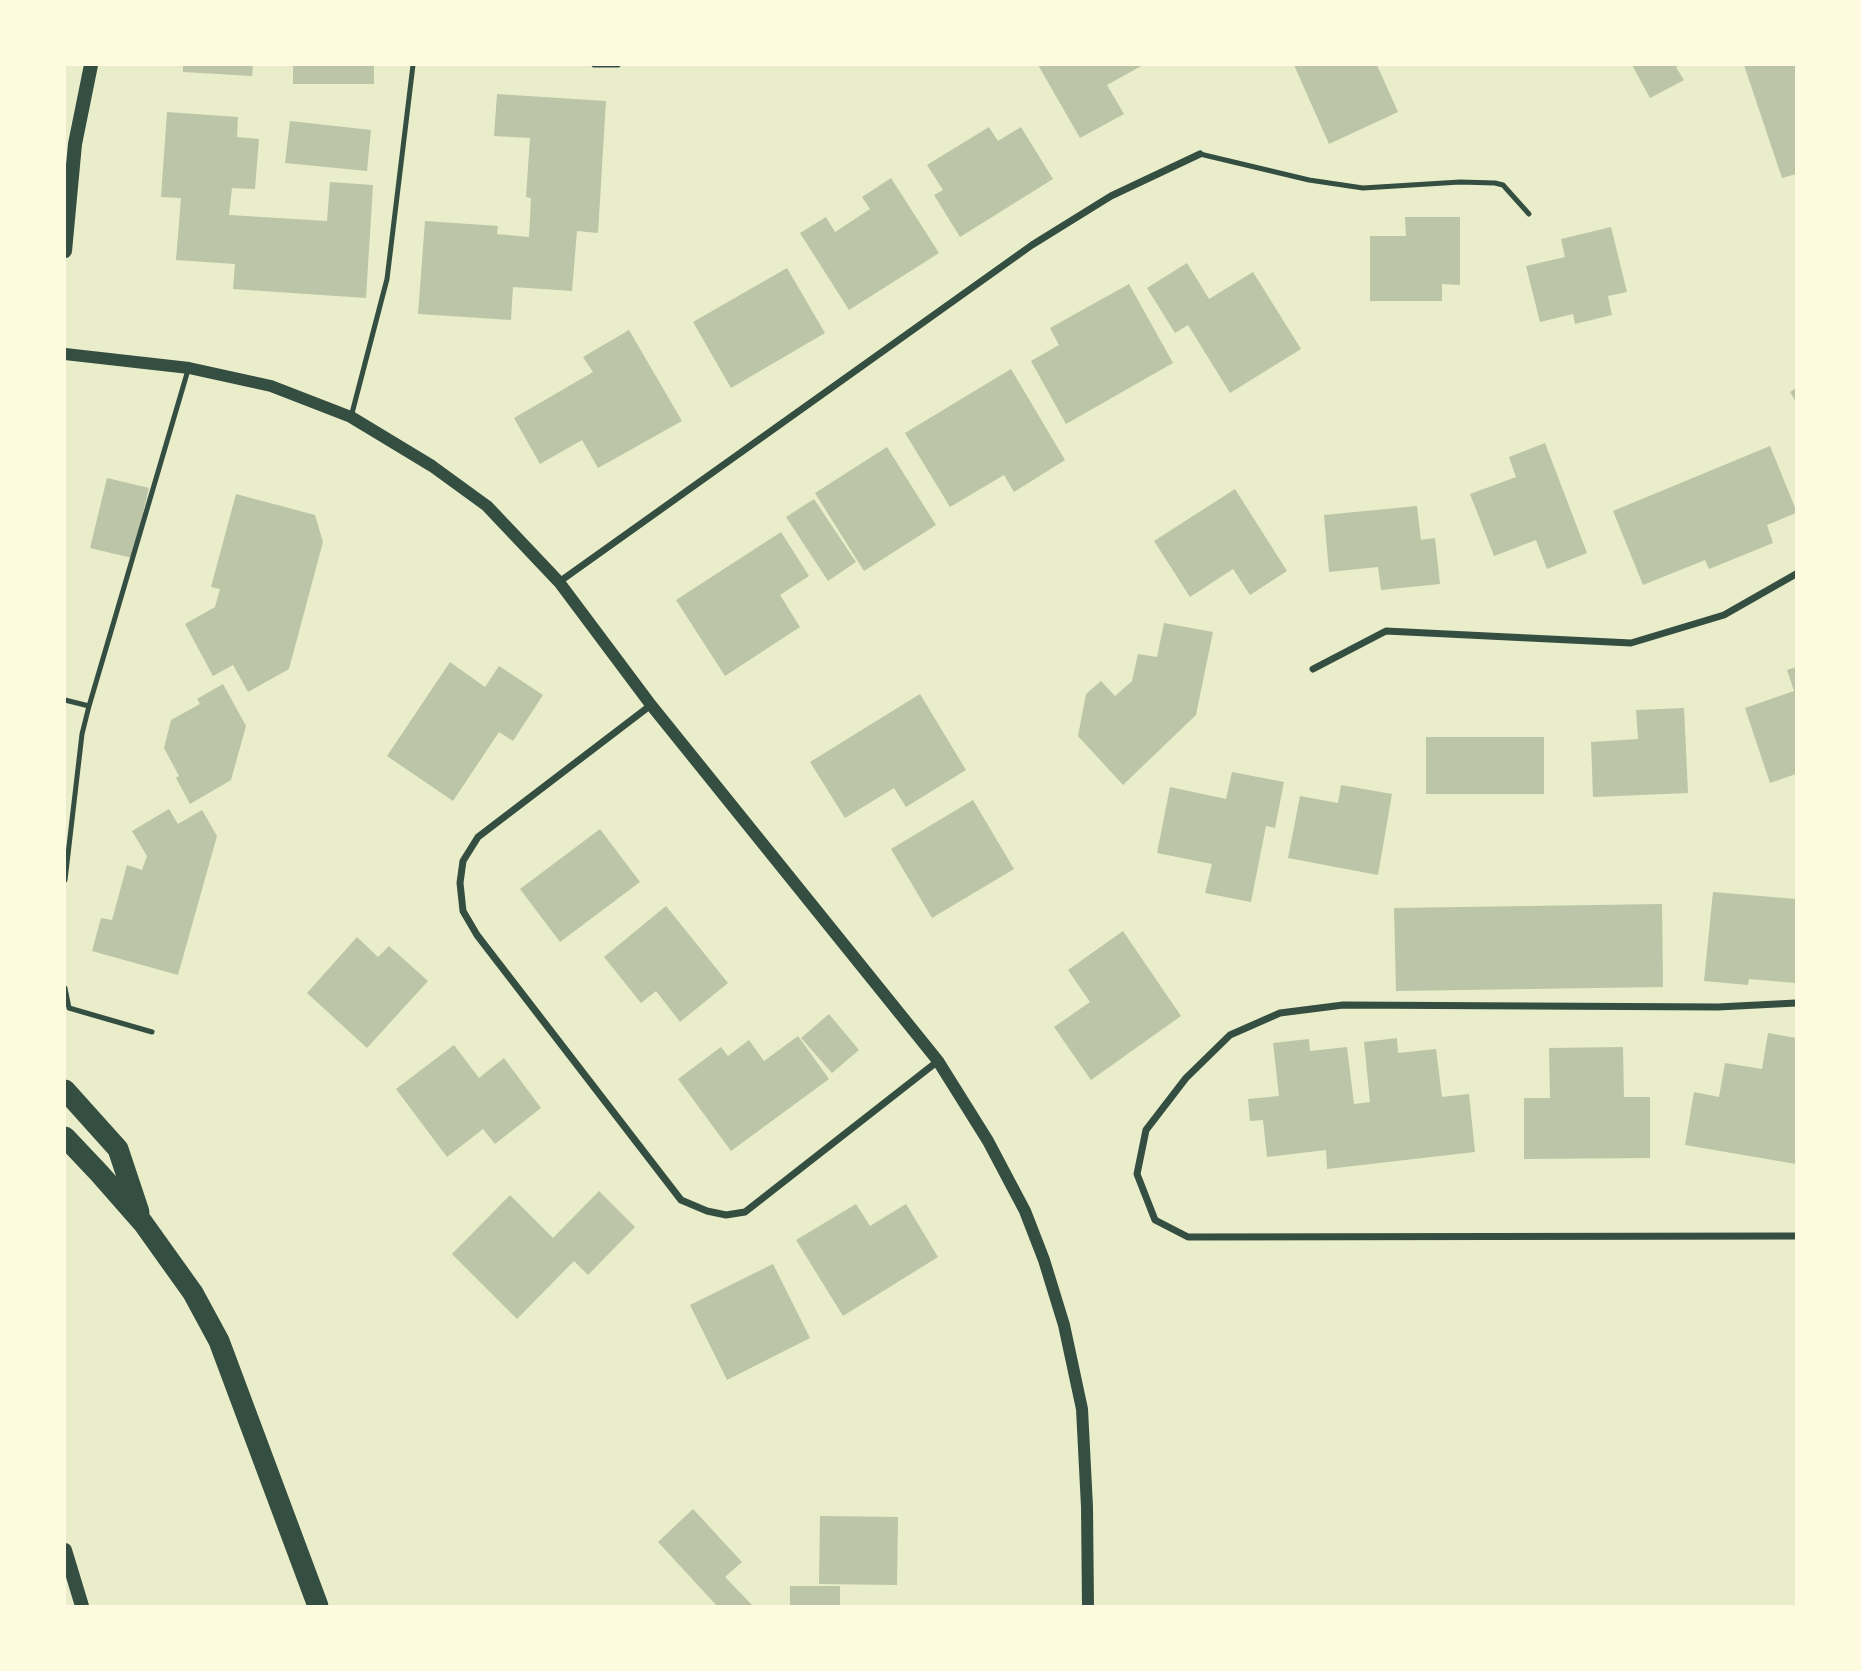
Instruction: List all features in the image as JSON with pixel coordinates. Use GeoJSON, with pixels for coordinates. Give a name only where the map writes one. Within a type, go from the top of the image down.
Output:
{"type":"FeatureCollection","features":[{"type":"Feature","properties":{"kind":"highway"},"geometry":{"type":"LineString","coordinates":[[65,1090],[118,1149],[143,1223]]}},
{"type":"Feature","properties":{"kind":"highway"},"geometry":{"type":"LineString","coordinates":[[65,1138],[143,1223],[193,1293],[219,1341],[318,1606]]}},
{"type":"Feature","properties":{"kind":"main road"},"geometry":{"type":"LineString","coordinates":[[65,251],[75,144],[91,65]]}},
{"type":"Feature","properties":{"kind":"main road"},"geometry":{"type":"LineString","coordinates":[[65,1550],[82,1606]]}},
{"type":"Feature","properties":{"kind":"street"},"geometry":{"type":"LineString","coordinates":[[559,582],[1032,245],[1111,196],[1200,154]]}},
{"type":"Feature","properties":{"kind":"street"},"geometry":{"type":"LineString","coordinates":[[65,354],[189,368],[271,386],[351,417],[432,466],[487,506],[559,582],[651,705],[938,1061],[988,1141],[1024,1211],[1044,1260],[1064,1325],[1082,1409],[1088,1606]]}},
{"type":"Feature","properties":{"kind":"street"},"geometry":{"type":"LineString","coordinates":[[1312,669],[1386,631],[1631,643],[1724,615],[1796,574]]}},
{"type":"Feature","properties":{"kind":"street"},"geometry":{"type":"LineString","coordinates":[[651,705],[478,837],[463,861],[460,883],[463,911],[477,935],[681,1200],[726,1215],[745,1212],[938,1061]]}},
{"type":"Feature","properties":{"kind":"street"},"geometry":{"type":"LineString","coordinates":[[1796,1003],[1718,1007],[1343,1005],[1280,1013],[1230,1035],[1186,1078],[1146,1130],[1137,1174],[1155,1220],[1188,1237],[1796,1236]]}},
{"type":"Feature","properties":{"kind":"lane"},"geometry":{"type":"LineString","coordinates":[[351,417],[387,279],[413,65]]}},
{"type":"Feature","properties":{"kind":"lane"},"geometry":{"type":"LineString","coordinates":[[594,65],[618,65]]}},
{"type":"Feature","properties":{"kind":"lane"},"geometry":{"type":"LineString","coordinates":[[1200,154],[1309,180],[1363,188],[1495,183],[1503,185],[1529,215]]}},
{"type":"Feature","properties":{"kind":"lane"},"geometry":{"type":"LineString","coordinates":[[65,880],[82,734],[189,368]]}},
{"type":"Feature","properties":{"kind":"lane"},"geometry":{"type":"LineString","coordinates":[[65,700],[89,706]]}},
{"type":"Feature","properties":{"kind":"lane"},"geometry":{"type":"LineString","coordinates":[[65,988],[69,1008],[152,1032]]}},
{"type":"Feature","properties":{"kind":"building"},"geometry":{"type":"Polygon","coordinates":[[[183,65],[253,65],[252,76],[183,72],[183,65]]]}},
{"type":"Feature","properties":{"kind":"building"},"geometry":{"type":"Polygon","coordinates":[[[293,65],[374,65],[374,84],[293,84],[293,65]]]}},
{"type":"Feature","properties":{"kind":"building"},"geometry":{"type":"Polygon","coordinates":[[[1038,65],[1143,65],[1107,85],[1124,114],[1080,138],[1038,65]]]}},
{"type":"Feature","properties":{"kind":"building"},"geometry":{"type":"Polygon","coordinates":[[[1294,65],[1377,65],[1398,112],[1329,144],[1294,65]]]}},
{"type":"Feature","properties":{"kind":"building"},"geometry":{"type":"Polygon","coordinates":[[[1632,65],[1681,65],[1676,67],[1684,80],[1650,98],[1632,65]]]}},
{"type":"Feature","properties":{"kind":"building"},"geometry":{"type":"Polygon","coordinates":[[[1744,65],[1796,65],[1796,174],[1782,178],[1744,65]]]}},
{"type":"Feature","properties":{"kind":"building"},"geometry":{"type":"Polygon","coordinates":[[[497,94],[606,101],[598,233],[577,231],[572,291],[513,287],[511,320],[418,314],[425,221],[498,226],[497,234],[529,237],[531,198],[526,197],[530,138],[494,136],[497,94]]]}},
{"type":"Feature","properties":{"kind":"building"},"geometry":{"type":"Polygon","coordinates":[[[167,112],[238,117],[237,137],[259,139],[255,189],[232,188],[229,215],[327,221],[330,182],[373,185],[366,298],[233,289],[235,264],[176,260],[181,198],[161,197],[167,112]]]}},
{"type":"Feature","properties":{"kind":"building"},"geometry":{"type":"Polygon","coordinates":[[[290,121],[371,130],[367,171],[285,163],[290,121]]]}},
{"type":"Feature","properties":{"kind":"building"},"geometry":{"type":"Polygon","coordinates":[[[989,127],[998,141],[1021,127],[1053,179],[960,237],[934,195],[943,190],[927,165],[989,127]]]}},
{"type":"Feature","properties":{"kind":"building"},"geometry":{"type":"Polygon","coordinates":[[[891,178],[939,253],[849,310],[800,233],[826,217],[835,232],[870,209],[862,197],[891,178]]]}},
{"type":"Feature","properties":{"kind":"building"},"geometry":{"type":"Polygon","coordinates":[[[1405,217],[1460,217],[1460,285],[1442,284],[1442,301],[1370,301],[1370,236],[1406,236],[1405,217]]]}},
{"type":"Feature","properties":{"kind":"building"},"geometry":{"type":"Polygon","coordinates":[[[1611,227],[1627,292],[1608,296],[1612,315],[1575,324],[1573,314],[1540,322],[1526,266],[1565,257],[1561,239],[1611,227]]]}},
{"type":"Feature","properties":{"kind":"building"},"geometry":{"type":"Polygon","coordinates":[[[1187,263],[1209,299],[1253,272],[1301,349],[1230,393],[1188,325],[1175,333],[1147,288],[1187,263]]]}},
{"type":"Feature","properties":{"kind":"building"},"geometry":{"type":"Polygon","coordinates":[[[787,268],[825,333],[731,388],[693,322],[787,268]]]}},
{"type":"Feature","properties":{"kind":"building"},"geometry":{"type":"Polygon","coordinates":[[[1129,284],[1173,363],[1066,424],[1031,361],[1059,345],[1050,328],[1129,284]]]}},
{"type":"Feature","properties":{"kind":"building"},"geometry":{"type":"Polygon","coordinates":[[[629,330],[682,421],[598,468],[582,440],[540,464],[514,418],[593,372],[583,357],[629,330]]]}},
{"type":"Feature","properties":{"kind":"building"},"geometry":{"type":"Polygon","coordinates":[[[1011,369],[1065,460],[1014,492],[1004,475],[950,507],[905,433],[1011,369]]]}},
{"type":"Feature","properties":{"kind":"building"},"geometry":{"type":"Polygon","coordinates":[[[1796,388],[1796,402],[1790,392],[1796,388]]]}},
{"type":"Feature","properties":{"kind":"building"},"geometry":{"type":"Polygon","coordinates":[[[1545,443],[1587,553],[1547,569],[1536,540],[1494,556],[1470,494],[1516,477],[1509,457],[1545,443]]]}},
{"type":"Feature","properties":{"kind":"building"},"geometry":{"type":"Polygon","coordinates":[[[1770,446],[1796,510],[1796,513],[1767,525],[1773,543],[1709,569],[1705,560],[1643,585],[1613,511],[1770,446]]]}},
{"type":"Feature","properties":{"kind":"building"},"geometry":{"type":"Polygon","coordinates":[[[887,447],[936,525],[864,571],[815,493],[887,447]]]}},
{"type":"Feature","properties":{"kind":"building"},"geometry":{"type":"Polygon","coordinates":[[[107,478],[149,488],[132,558],[90,548],[107,478]]]}},
{"type":"Feature","properties":{"kind":"building"},"geometry":{"type":"Polygon","coordinates":[[[1235,489],[1287,571],[1250,595],[1233,569],[1190,597],[1154,541],[1235,489]]]}},
{"type":"Feature","properties":{"kind":"building"},"geometry":{"type":"Polygon","coordinates":[[[236,494],[315,515],[323,542],[289,669],[248,692],[233,665],[213,676],[185,624],[215,607],[220,589],[211,587],[236,494]]]}},
{"type":"Feature","properties":{"kind":"building"},"geometry":{"type":"Polygon","coordinates":[[[814,499],[856,562],[828,581],[786,517],[814,499]]]}},
{"type":"Feature","properties":{"kind":"building"},"geometry":{"type":"Polygon","coordinates":[[[1417,506],[1421,540],[1435,538],[1440,584],[1381,590],[1378,567],[1329,572],[1324,515],[1417,506]]]}},
{"type":"Feature","properties":{"kind":"building"},"geometry":{"type":"Polygon","coordinates":[[[781,532],[809,576],[780,595],[800,627],[725,676],[676,600],[781,532]]]}},
{"type":"Feature","properties":{"kind":"building"},"geometry":{"type":"Polygon","coordinates":[[[1164,623],[1213,632],[1196,715],[1123,785],[1078,736],[1086,694],[1101,681],[1115,696],[1132,681],[1138,654],[1157,657],[1164,623]]]}},
{"type":"Feature","properties":{"kind":"building"},"geometry":{"type":"Polygon","coordinates":[[[450,662],[485,687],[499,666],[543,695],[513,741],[499,732],[453,801],[387,756],[450,662]]]}},
{"type":"Feature","properties":{"kind":"building"},"geometry":{"type":"Polygon","coordinates":[[[1796,667],[1796,774],[1770,783],[1745,708],[1794,691],[1787,670],[1796,667]]]}},
{"type":"Feature","properties":{"kind":"building"},"geometry":{"type":"Polygon","coordinates":[[[223,684],[246,726],[231,780],[190,804],[164,748],[171,720],[200,704],[197,699],[223,684]]]}},
{"type":"Feature","properties":{"kind":"building"},"geometry":{"type":"Polygon","coordinates":[[[920,694],[966,770],[906,807],[894,788],[845,818],[810,762],[920,694]]]}},
{"type":"Feature","properties":{"kind":"building"},"geometry":{"type":"Polygon","coordinates":[[[1684,708],[1688,793],[1593,797],[1591,742],[1638,739],[1636,710],[1684,708]]]}},
{"type":"Feature","properties":{"kind":"building"},"geometry":{"type":"Polygon","coordinates":[[[1426,737],[1544,737],[1544,794],[1426,794],[1426,737]]]}},
{"type":"Feature","properties":{"kind":"building"},"geometry":{"type":"Polygon","coordinates":[[[1232,772],[1284,782],[1275,828],[1266,826],[1251,902],[1205,893],[1212,864],[1157,853],[1170,787],[1226,799],[1232,772]]]}},
{"type":"Feature","properties":{"kind":"building"},"geometry":{"type":"Polygon","coordinates":[[[1341,785],[1392,794],[1378,875],[1288,858],[1300,796],[1338,803],[1341,785]]]}},
{"type":"Feature","properties":{"kind":"building"},"geometry":{"type":"Polygon","coordinates":[[[973,800],[1014,869],[932,918],[891,849],[973,800]]]}},
{"type":"Feature","properties":{"kind":"building"},"geometry":{"type":"Polygon","coordinates":[[[169,809],[178,824],[202,810],[217,836],[178,975],[92,951],[101,918],[112,920],[127,865],[142,870],[147,856],[132,831],[169,809]]]}},
{"type":"Feature","properties":{"kind":"building"},"geometry":{"type":"Polygon","coordinates":[[[600,829],[640,882],[560,942],[520,889],[600,829]]]}},
{"type":"Feature","properties":{"kind":"building"},"geometry":{"type":"Polygon","coordinates":[[[1713,892],[1796,899],[1796,983],[1749,979],[1748,985],[1704,981],[1713,892]]]}},
{"type":"Feature","properties":{"kind":"building"},"geometry":{"type":"Polygon","coordinates":[[[1662,904],[1663,987],[1396,991],[1394,908],[1662,904]]]}},
{"type":"Feature","properties":{"kind":"building"},"geometry":{"type":"Polygon","coordinates":[[[666,906],[728,983],[680,1022],[656,991],[641,1003],[604,957],[666,906]]]}},
{"type":"Feature","properties":{"kind":"building"},"geometry":{"type":"Polygon","coordinates":[[[1123,931],[1181,1016],[1091,1080],[1054,1027],[1090,1002],[1068,970],[1123,931]]]}},
{"type":"Feature","properties":{"kind":"building"},"geometry":{"type":"Polygon","coordinates":[[[357,937],[378,957],[389,946],[428,981],[367,1048],[307,993],[357,937]]]}},
{"type":"Feature","properties":{"kind":"building"},"geometry":{"type":"Polygon","coordinates":[[[829,1014],[859,1050],[832,1073],[801,1038],[829,1014]]]}},
{"type":"Feature","properties":{"kind":"building"},"geometry":{"type":"Polygon","coordinates":[[[1768,1033],[1796,1038],[1796,1164],[1685,1145],[1694,1092],[1719,1097],[1725,1063],[1762,1069],[1768,1033]]]}},
{"type":"Feature","properties":{"kind":"building"},"geometry":{"type":"Polygon","coordinates":[[[798,1036],[829,1079],[731,1151],[678,1079],[721,1047],[728,1056],[749,1040],[764,1061],[798,1036]]]}},
{"type":"Feature","properties":{"kind":"building"},"geometry":{"type":"Polygon","coordinates":[[[1397,1038],[1398,1053],[1436,1049],[1442,1097],[1469,1094],[1475,1152],[1327,1169],[1326,1150],[1267,1157],[1263,1120],[1250,1121],[1248,1099],[1279,1096],[1273,1043],[1309,1039],[1310,1051],[1347,1047],[1354,1104],[1370,1102],[1364,1042],[1397,1038]]]}},
{"type":"Feature","properties":{"kind":"building"},"geometry":{"type":"Polygon","coordinates":[[[454,1045],[479,1078],[504,1058],[541,1108],[495,1144],[483,1129],[447,1157],[396,1089],[454,1045]]]}},
{"type":"Feature","properties":{"kind":"building"},"geometry":{"type":"Polygon","coordinates":[[[1623,1047],[1624,1097],[1650,1097],[1650,1158],[1524,1159],[1524,1098],[1550,1098],[1549,1048],[1623,1047]]]}},
{"type":"Feature","properties":{"kind":"building"},"geometry":{"type":"Polygon","coordinates":[[[599,1191],[635,1227],[588,1275],[574,1261],[517,1319],[452,1254],[510,1195],[553,1238],[599,1191]]]}},
{"type":"Feature","properties":{"kind":"building"},"geometry":{"type":"Polygon","coordinates":[[[856,1204],[870,1226],[906,1204],[938,1257],[843,1316],[796,1240],[856,1204]]]}},
{"type":"Feature","properties":{"kind":"building"},"geometry":{"type":"Polygon","coordinates":[[[773,1264],[810,1338],[727,1380],[690,1305],[773,1264]]]}},
{"type":"Feature","properties":{"kind":"building"},"geometry":{"type":"Polygon","coordinates":[[[693,1509],[742,1562],[725,1577],[753,1606],[717,1606],[658,1542],[693,1509]]]}},
{"type":"Feature","properties":{"kind":"building"},"geometry":{"type":"Polygon","coordinates":[[[820,1516],[898,1517],[897,1585],[819,1584],[820,1516]]]}},
{"type":"Feature","properties":{"kind":"building"},"geometry":{"type":"Polygon","coordinates":[[[790,1586],[840,1586],[840,1606],[790,1606],[790,1586]]]}}]}
